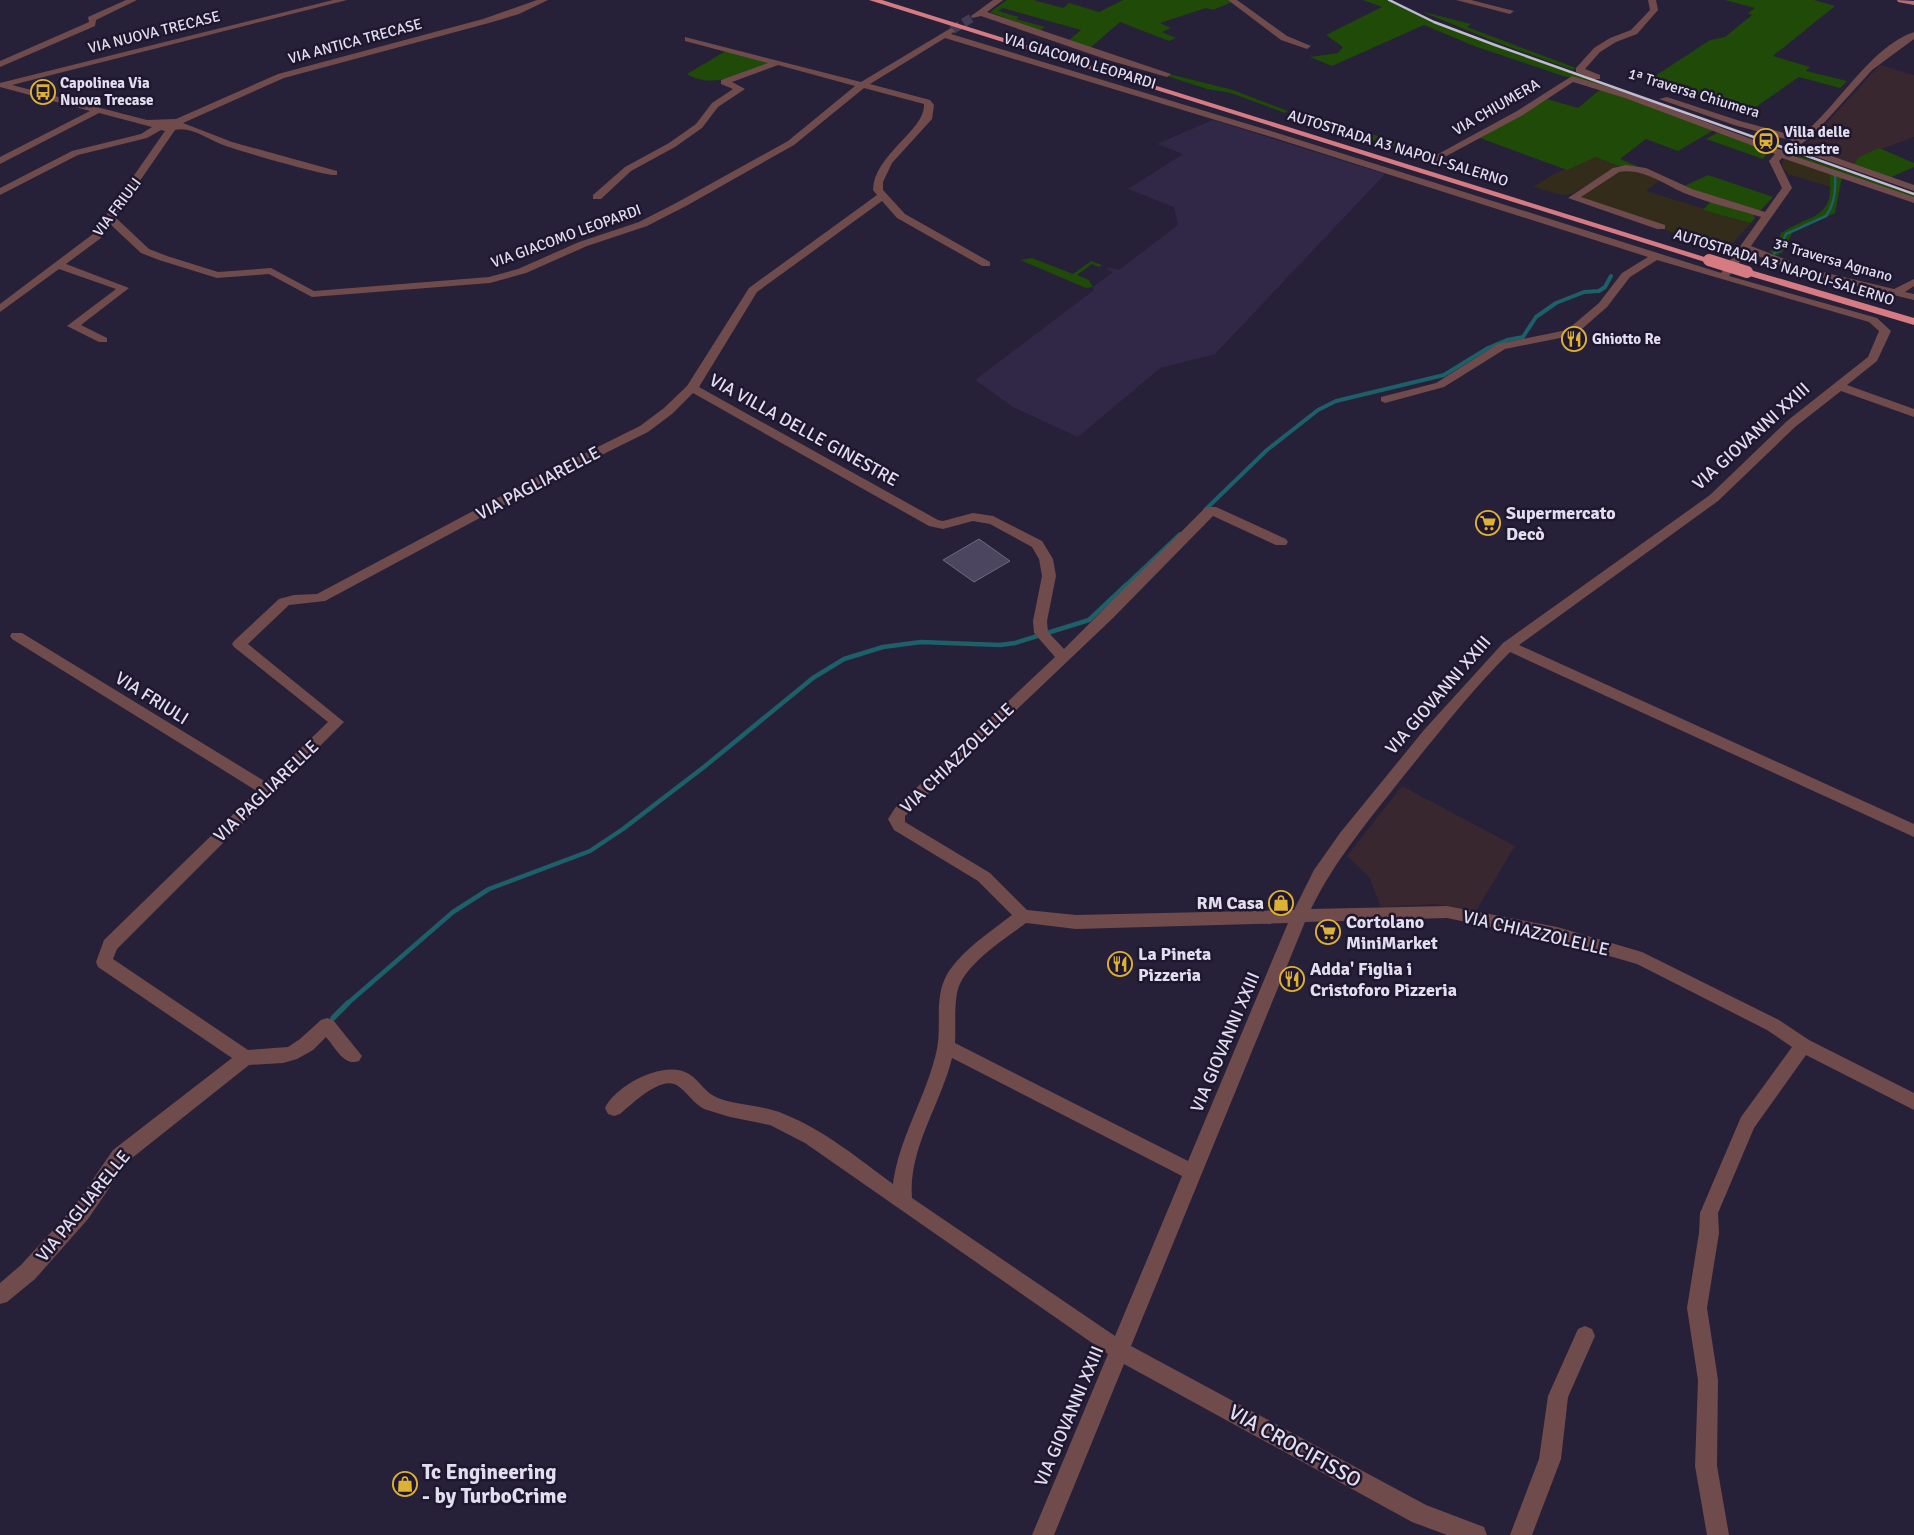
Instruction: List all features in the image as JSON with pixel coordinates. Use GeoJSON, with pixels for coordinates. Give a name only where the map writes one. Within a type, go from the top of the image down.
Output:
{"type":"FeatureCollection","features":[{"type":"Feature","properties":{"kind":"highway","name":"AUTOSTRADA A3 NAPOLI-SALERNO"},"geometry":{"type":"LineString","coordinates":[[873,0],[1712,256]]}},
{"type":"Feature","properties":{"kind":"highway","name":"AUTOSTRADA A3 NAPOLI-SALERNO"},"geometry":{"type":"LineString","coordinates":[[900,0],[1712,256],[1914,322]]}},
{"type":"Feature","properties":{"kind":"highway","name":"AUTOSTRADA A3 NAPOLI-SALERNO"},"geometry":{"type":"LineString","coordinates":[[1749,268],[1914,312]]}},
{"type":"Feature","properties":{"kind":"main road"},"geometry":{"type":"LineString","coordinates":[[1901,0],[1914,3]]}},
{"type":"Feature","properties":{"kind":"street"},"geometry":{"type":"LineString","coordinates":[[0,64],[92,24],[91,19],[133,0]]}},
{"type":"Feature","properties":{"kind":"street","name":"VIA NUOVA TRECASE"},"geometry":{"type":"LineString","coordinates":[[1,85],[343,0]]}},
{"type":"Feature","properties":{"kind":"street","name":"VIA ANTICA TRECASE"},"geometry":{"type":"LineString","coordinates":[[0,192],[75,153],[144,136],[290,73],[381,47],[486,21],[516,12],[544,0]]}},
{"type":"Feature","properties":{"kind":"street"},"geometry":{"type":"LineString","coordinates":[[999,0],[976,15],[1167,74]]}},
{"type":"Feature","properties":{"kind":"street"},"geometry":{"type":"LineString","coordinates":[[1232,0],[1284,38],[1307,46]]}},
{"type":"Feature","properties":{"kind":"street"},"geometry":{"type":"LineString","coordinates":[[1460,0],[1510,11]]}},
{"type":"Feature","properties":{"kind":"street","name":"1ª Traversa Chiumera"},"geometry":{"type":"LineString","coordinates":[[1652,0],[1654,10],[1634,32],[1613,40],[1598,50],[1579,70],[1797,143],[1914,188]]}},
{"type":"Feature","properties":{"kind":"street","name":"VIA GIACOMO LEOPARDI"},"geometry":{"type":"LineString","coordinates":[[111,219],[145,250],[163,258],[217,275],[271,271],[312,294],[490,280],[522,271],[583,244],[643,224],[682,204],[791,143],[864,84],[948,33],[1723,277]]}},
{"type":"Feature","properties":{"kind":"street"},"geometry":{"type":"LineString","coordinates":[[1723,277],[1787,188],[1786,182],[1774,161],[1780,154],[1810,133],[1868,68],[1914,35]]}},
{"type":"Feature","properties":{"kind":"street"},"geometry":{"type":"LineString","coordinates":[[688,39],[923,100],[929,105],[927,119],[906,139],[878,180],[878,190],[901,216],[986,264]]}},
{"type":"Feature","properties":{"kind":"street","name":"VIA GIACOMO LEOPARDI"},"geometry":{"type":"LineString","coordinates":[[597,197],[628,169],[672,145],[699,126],[715,105],[740,89],[724,82],[778,62]]}},
{"type":"Feature","properties":{"kind":"street","name":"VIA CHIUMERA"},"geometry":{"type":"LineString","coordinates":[[1434,159],[1520,113],[1572,79],[1628,96],[1780,154]]}},
{"type":"Feature","properties":{"kind":"street","name":"VIA NUOVA TRECASE"},"geometry":{"type":"LineString","coordinates":[[1,85],[148,123],[194,129],[220,141],[334,174]]}},
{"type":"Feature","properties":{"kind":"street"},"geometry":{"type":"LineString","coordinates":[[2,159],[99,110]]}},
{"type":"Feature","properties":{"kind":"street","name":"VIA FRIULI"},"geometry":{"type":"LineString","coordinates":[[0,308],[60,266],[97,236],[111,219],[170,132],[170,125]]}},
{"type":"Feature","properties":{"kind":"street"},"geometry":{"type":"LineString","coordinates":[[1780,154],[1914,200]]}},
{"type":"Feature","properties":{"kind":"street"},"geometry":{"type":"LineString","coordinates":[[1661,228],[1573,198],[1616,170],[1626,168],[1643,170],[1688,191],[1768,216]]}},
{"type":"Feature","properties":{"kind":"street","name":"VIA VILLA DELLE GINESTRE"},"geometry":{"type":"LineString","coordinates":[[883,196],[753,290],[692,388],[934,523],[943,525],[973,517],[993,520],[1037,544],[1046,559],[1049,576],[1040,620],[1043,636],[1062,656]]}},
{"type":"Feature","properties":{"kind":"street","name":"3ª Traversa Agnano"},"geometry":{"type":"LineString","coordinates":[[1745,247],[1777,262],[1914,297]]}},
{"type":"Feature","properties":{"kind":"street"},"geometry":{"type":"LineString","coordinates":[[1385,399],[1440,385],[1502,346],[1571,334],[1603,306],[1626,275],[1656,256]]}},
{"type":"Feature","properties":{"kind":"street"},"geometry":{"type":"LineString","coordinates":[[60,266],[124,288],[73,326],[103,340]]}},
{"type":"Feature","properties":{"kind":"street","name":"VIA GIOVANNI XXIII"},"geometry":{"type":"LineString","coordinates":[[1043,1535],[1299,916],[1320,874],[1346,837],[1429,734],[1508,646],[1714,498],[1790,425],[1873,359],[1885,331],[1873,320],[1723,277]]}},
{"type":"Feature","properties":{"kind":"street"},"geometry":{"type":"LineString","coordinates":[[1895,293],[1914,282]]}},
{"type":"Feature","properties":{"kind":"street"},"geometry":{"type":"LineString","coordinates":[[1839,386],[1914,412]]}},
{"type":"Feature","properties":{"kind":"street","name":"VIA PAGLIARELLE"},"geometry":{"type":"LineString","coordinates":[[0,1295],[28,1272],[81,1213],[120,1156],[245,1058],[104,962],[110,945],[337,722],[239,644],[284,602],[294,599],[320,598],[541,480],[644,429],[668,411],[692,388]]}},
{"type":"Feature","properties":{"kind":"street","name":"VIA CHIAZZOLELLE"},"geometry":{"type":"LineString","coordinates":[[1281,542],[1211,510],[1108,615],[1062,656],[900,812],[896,819],[902,828],[984,877],[1023,916],[1076,922],[1447,912],[1557,934],[1642,959],[1774,1026],[1803,1045],[1914,1102]]}},
{"type":"Feature","properties":{"kind":"street","name":"VIA FRIULI"},"geometry":{"type":"LineString","coordinates":[[17,636],[267,790]]}},
{"type":"Feature","properties":{"kind":"street"},"geometry":{"type":"LineString","coordinates":[[1508,646],[1914,832]]}},
{"type":"Feature","properties":{"kind":"street"},"geometry":{"type":"LineString","coordinates":[[903,1202],[900,1188],[904,1170],[933,1094],[946,1047],[949,990],[954,976],[987,943],[1023,916]]}},
{"type":"Feature","properties":{"kind":"street"},"geometry":{"type":"LineString","coordinates":[[245,1058],[288,1057],[303,1050],[327,1025],[353,1056]]}},
{"type":"Feature","properties":{"kind":"street"},"geometry":{"type":"LineString","coordinates":[[1718,1535],[1706,1466],[1708,1380],[1697,1308],[1709,1233],[1709,1213],[1747,1123],[1803,1045]]}},
{"type":"Feature","properties":{"kind":"street"},"geometry":{"type":"LineString","coordinates":[[946,1047],[1192,1172]]}},
{"type":"Feature","properties":{"kind":"street","name":"VIA CROCIFISSO"},"geometry":{"type":"LineString","coordinates":[[614,1108],[652,1079],[672,1076],[684,1079],[701,1098],[717,1105],[777,1119],[802,1132],[1119,1350],[1420,1514],[1476,1535]]}},
{"type":"Feature","properties":{"kind":"street"},"geometry":{"type":"LineString","coordinates":[[1521,1535],[1550,1459],[1558,1396],[1585,1336]]}},
{"type":"Feature","properties":{"kind":"shaded area"},"geometry":{"type":"Polygon","coordinates":[[[1880,65],[1914,75],[1914,137],[1859,157],[1853,165],[1802,147],[1823,130],[1824,126],[1880,65]]]}},
{"type":"Feature","properties":{"kind":"shaded area"},"geometry":{"type":"Polygon","coordinates":[[[1213,120],[1385,174],[1215,354],[1160,368],[1078,437],[1013,407],[975,380],[1094,290],[1093,287],[1113,272],[1106,269],[1109,267],[1119,270],[1178,225],[1174,207],[1128,189],[1183,154],[1157,144],[1213,120]]]}},
{"type":"Feature","properties":{"kind":"shaded area"},"geometry":{"type":"Polygon","coordinates":[[[1596,157],[1618,166],[1572,194],[1563,195],[1533,187],[1552,175],[1596,157]]]}},
{"type":"Feature","properties":{"kind":"shaded area"},"geometry":{"type":"Polygon","coordinates":[[[1784,157],[1829,173],[1831,187],[1788,174],[1782,166],[1784,157]]]}},
{"type":"Feature","properties":{"kind":"shaded area"},"geometry":{"type":"Polygon","coordinates":[[[1620,170],[1635,171],[1660,180],[1646,191],[1751,223],[1727,249],[1665,230],[1665,227],[1611,211],[1580,197],[1620,170]]]}},
{"type":"Feature","properties":{"kind":"shaded area"},"geometry":{"type":"Polygon","coordinates":[[[1402,786],[1515,846],[1476,911],[1435,904],[1381,907],[1369,877],[1347,856],[1402,786]]]}},
{"type":"Feature","properties":{"kind":"green space"},"geometry":{"type":"Polygon","coordinates":[[[1007,0],[1033,0],[1063,8],[1069,3],[1099,12],[1123,0],[1229,0],[1232,2],[1213,10],[1206,8],[1160,23],[1171,28],[1162,32],[1176,38],[1169,41],[1120,22],[1091,47],[1069,40],[1081,30],[1003,8],[998,11],[1019,17],[1016,19],[1045,27],[1039,31],[990,12],[1007,0]]]}},
{"type":"Feature","properties":{"kind":"green space"},"geometry":{"type":"Polygon","coordinates":[[[1363,0],[1386,0],[1470,37],[1702,120],[1474,46],[1424,25],[1332,66],[1310,57],[1338,53],[1343,47],[1326,35],[1382,7],[1363,0]]]}},
{"type":"Feature","properties":{"kind":"green space"},"geometry":{"type":"Polygon","coordinates":[[[1725,0],[1814,0],[1835,6],[1773,56],[1810,67],[1806,71],[1847,81],[1840,88],[1799,77],[1750,111],[1649,80],[1710,40],[1725,37],[1752,15],[1748,13],[1755,8],[1725,0]]]}},
{"type":"Feature","properties":{"kind":"green space"},"geometry":{"type":"Polygon","coordinates":[[[1420,11],[1471,24],[1467,27],[1576,68],[1573,70],[1496,42],[1420,11]]]}},
{"type":"Feature","properties":{"kind":"green space"},"geometry":{"type":"Polygon","coordinates":[[[729,51],[769,63],[739,75],[718,80],[697,79],[687,74],[724,52],[729,51]]]}},
{"type":"Feature","properties":{"kind":"green space"},"geometry":{"type":"Polygon","coordinates":[[[1169,74],[1233,90],[1288,111],[1285,113],[1231,93],[1207,89],[1167,76],[1169,74]]]}},
{"type":"Feature","properties":{"kind":"green space"},"geometry":{"type":"Polygon","coordinates":[[[1602,88],[1714,130],[1678,151],[1646,139],[1620,159],[1639,167],[1618,166],[1596,157],[1567,170],[1480,138],[1547,99],[1578,108],[1602,88]]]}},
{"type":"Feature","properties":{"kind":"green space"},"geometry":{"type":"Polygon","coordinates":[[[1324,118],[1437,154],[1429,158],[1315,122],[1324,118]]]}},
{"type":"Feature","properties":{"kind":"green space"},"geometry":{"type":"Polygon","coordinates":[[[1718,132],[1769,151],[1763,159],[1706,139],[1718,132]]]}},
{"type":"Feature","properties":{"kind":"green space"},"geometry":{"type":"Polygon","coordinates":[[[1879,148],[1914,163],[1914,167],[1889,178],[1853,165],[1859,157],[1879,148]]]}},
{"type":"Feature","properties":{"kind":"green space"},"geometry":{"type":"Polygon","coordinates":[[[1791,153],[1914,195],[1914,198],[1788,156],[1791,153]]]}},
{"type":"Feature","properties":{"kind":"green space"},"geometry":{"type":"Polygon","coordinates":[[[1829,173],[1842,177],[1835,213],[1792,233],[1783,252],[1775,256],[1769,251],[1775,249],[1781,233],[1812,218],[1825,207],[1829,199],[1829,173]]]}},
{"type":"Feature","properties":{"kind":"green space"},"geometry":{"type":"Polygon","coordinates":[[[1708,175],[1773,197],[1761,210],[1755,211],[1682,187],[1708,175]]]}},
{"type":"Feature","properties":{"kind":"green space"},"geometry":{"type":"Polygon","coordinates":[[[1711,201],[1753,214],[1755,218],[1751,223],[1703,210],[1711,201]]]}},
{"type":"Feature","properties":{"kind":"green space"},"geometry":{"type":"Polygon","coordinates":[[[1032,258],[1073,274],[1091,261],[1102,265],[1099,267],[1092,264],[1077,275],[1089,280],[1093,287],[1086,288],[1020,260],[1032,258]]]}},
{"type":"Feature","properties":{"kind":"building"},"geometry":{"type":"Polygon","coordinates":[[[979,539],[1010,561],[974,582],[943,560],[979,539]]]}},
{"type":"Feature","properties":{"kind":"waterway"},"geometry":{"type":"LineString","coordinates":[[1774,253],[1779,251],[1786,234],[1826,216],[1834,197],[1835,176]]}},
{"type":"Feature","properties":{"kind":"waterway"},"geometry":{"type":"LineString","coordinates":[[1205,510],[1267,450],[1318,410],[1336,401],[1444,375],[1488,348],[1507,340],[1523,337],[1536,317],[1556,303],[1584,292],[1599,291],[1605,287],[1611,276]]}},
{"type":"Feature","properties":{"kind":"waterway"},"geometry":{"type":"LineString","coordinates":[[1125,586],[1180,534]]}},
{"type":"Feature","properties":{"kind":"waterway"},"geometry":{"type":"LineString","coordinates":[[347,1004],[453,912],[489,889],[590,851],[623,829],[704,767],[813,678],[844,659],[883,647],[921,642],[1000,645],[1015,643],[1089,620],[1126,585]]}},
{"type":"Feature","properties":{"kind":"waterway"},"geometry":{"type":"LineString","coordinates":[[333,1018],[347,1004]]}},
{"type":"Feature","properties":{"kind":"tunnel"},"geometry":{"type":"LineString","coordinates":[[952,30],[973,17]]}},
{"type":"Feature","properties":{"kind":"railway"},"geometry":{"type":"LineString","coordinates":[[1389,0],[1434,22],[1495,45],[1914,194]]}},
{"type":"Feature","properties":{"kind":"place","name":"Capolinea Via Nuova Trecase"},"geometry":{"type":"Point","coordinates":[43,92]}},
{"type":"Feature","properties":{"kind":"place","name":"Villa delle Ginestre"},"geometry":{"type":"Point","coordinates":[1766,141]}},
{"type":"Feature","properties":{"kind":"place","name":"Ghiotto Re"},"geometry":{"type":"Point","coordinates":[1574,339]}},
{"type":"Feature","properties":{"kind":"place","name":"Supermercato Decò"},"geometry":{"type":"Point","coordinates":[1488,523]}},
{"type":"Feature","properties":{"kind":"place","name":"RM Casa"},"geometry":{"type":"Point","coordinates":[1281,903]}},
{"type":"Feature","properties":{"kind":"place","name":"Cortolano MiniMarket"},"geometry":{"type":"Point","coordinates":[1328,932]}},
{"type":"Feature","properties":{"kind":"place","name":"La Pineta Pizzeria"},"geometry":{"type":"Point","coordinates":[1120,964]}},
{"type":"Feature","properties":{"kind":"place","name":"Adda' Figlia i Cristoforo Pizzeria"},"geometry":{"type":"Point","coordinates":[1292,979]}},
{"type":"Feature","properties":{"kind":"place","name":"Tc Engineering - by TurboCrime"},"geometry":{"type":"Point","coordinates":[405,1484]}}]}
